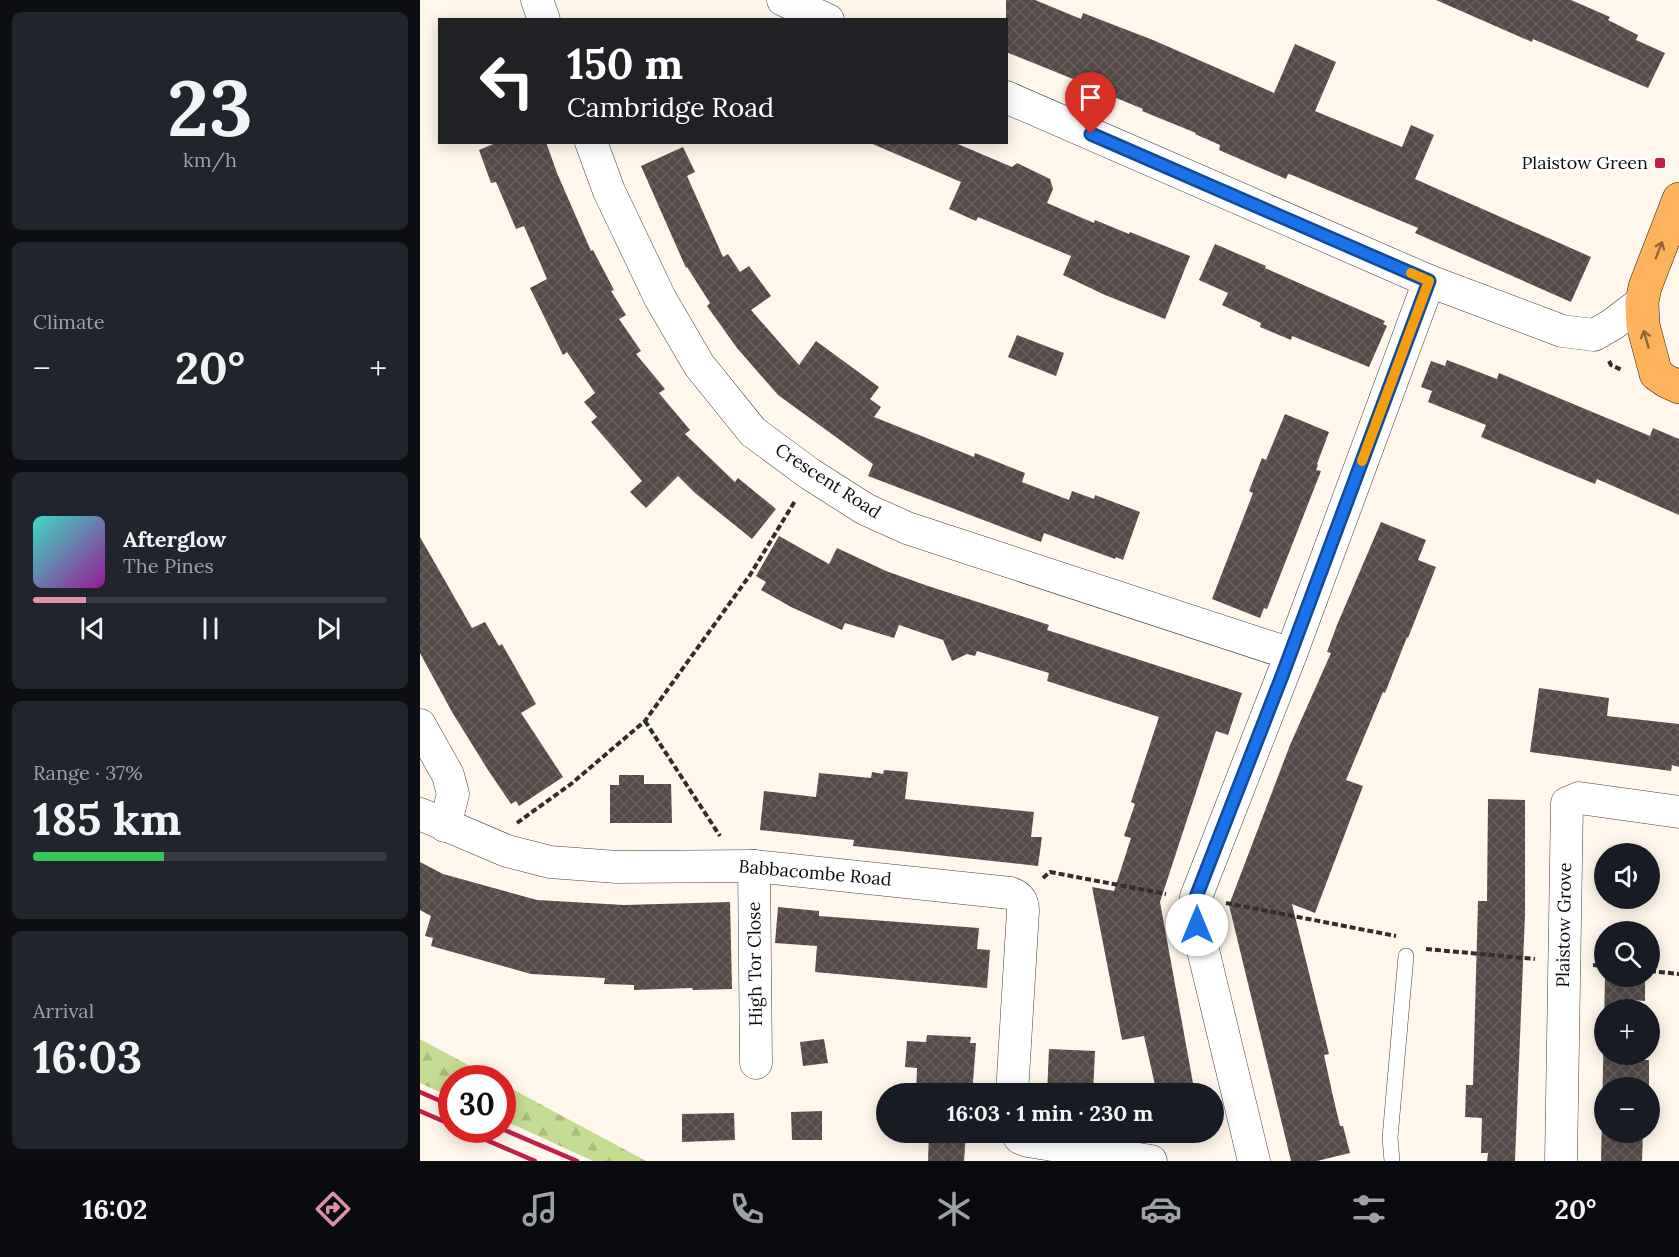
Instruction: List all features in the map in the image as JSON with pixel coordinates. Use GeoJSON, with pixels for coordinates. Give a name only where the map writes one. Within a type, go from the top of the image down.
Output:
{"type":"FeatureCollection","features":[{"type":"Feature","properties":{"kind":"main road"},"geometry":{"type":"LineString","coordinates":[[1679,199],[1641,302],[1643,325],[1656,374],[1679,387]]}},
{"type":"Feature","properties":{"kind":"street"},"geometry":{"type":"LineString","coordinates":[[537,0],[543,18]]}},
{"type":"Feature","properties":{"kind":"street"},"geometry":{"type":"LineString","coordinates":[[783,0],[824,18]]}},
{"type":"Feature","properties":{"kind":"street"},"geometry":{"type":"LineString","coordinates":[[1008,98],[1429,281],[1562,331],[1594,335],[1613,324],[1641,302]]}},
{"type":"Feature","properties":{"kind":"street","name":"Crescent Road"},"geometry":{"type":"LineString","coordinates":[[592,144],[609,191],[660,298],[699,365],[753,432],[810,474],[865,509],[907,528],[1290,654]]}},
{"type":"Feature","properties":{"kind":"street"},"geometry":{"type":"LineString","coordinates":[[1254,1161],[1197,925],[1196,897],[1290,654],[1429,281]]}},
{"type":"Feature","properties":{"kind":"street"},"geometry":{"type":"LineString","coordinates":[[420,725],[447,775],[453,794],[432,820]]}},
{"type":"Feature","properties":{"kind":"street","name":"Plaistow Grove"},"geometry":{"type":"LineString","coordinates":[[1561,1161],[1567,803],[1579,798],[1679,812]]}},
{"type":"Feature","properties":{"kind":"street","name":"Babbacombe Road"},"geometry":{"type":"LineString","coordinates":[[432,820],[507,851],[550,862],[617,867],[754,866],[1010,892],[1020,899]]}},
{"type":"Feature","properties":{"kind":"street","name":"High Tor Close"},"geometry":{"type":"LineString","coordinates":[[754,866],[756,1063]]}},
{"type":"Feature","properties":{"kind":"street"},"geometry":{"type":"LineString","coordinates":[[1013,1083],[1023,911],[1020,899]]}},
{"type":"Feature","properties":{"kind":"street"},"geometry":{"type":"LineString","coordinates":[[1040,1143],[1151,1161]]}},
{"type":"Feature","properties":{"kind":"lane"},"geometry":{"type":"LineString","coordinates":[[1392,1161],[1390,1138],[1411,952]]}},
{"type":"Feature","properties":{"kind":"path"},"geometry":{"type":"LineString","coordinates":[[494,845],[514,824],[571,784],[645,721],[750,575],[810,474]]}},
{"type":"Feature","properties":{"kind":"path"},"geometry":{"type":"LineString","coordinates":[[645,721],[721,838],[722,866]]}},
{"type":"Feature","properties":{"kind":"path"},"geometry":{"type":"LineString","coordinates":[[1020,899],[1050,872],[1167,894],[1196,897],[1406,938]]}},
{"type":"Feature","properties":{"kind":"path"},"geometry":{"type":"LineString","coordinates":[[1411,952],[1563,962]]}},
{"type":"Feature","properties":{"kind":"path"},"geometry":{"type":"LineString","coordinates":[[1660,972],[1679,975]]}},
{"type":"Feature","properties":{"kind":"green space"},"geometry":{"type":"Polygon","coordinates":[[[420,1039],[468,1065],[438,1065],[438,1091],[420,1083],[420,1039]]]}},
{"type":"Feature","properties":{"kind":"green space"},"geometry":{"type":"Polygon","coordinates":[[[516,1091],[646,1161],[593,1161],[516,1126],[516,1091]]]}},
{"type":"Feature","properties":{"kind":"building"},"geometry":{"type":"Polygon","coordinates":[[[1006,0],[1035,0],[1081,19],[1083,13],[1153,40],[1274,93],[1295,44],[1336,62],[1315,111],[1402,147],[1411,125],[1434,135],[1415,179],[1591,257],[1571,302],[1415,233],[1418,228],[1292,175],[1288,174],[1286,179],[1219,150],[1220,145],[1196,133],[1142,111],[1143,109],[1093,87],[1008,53],[1008,18],[1006,18],[1006,0]]]}},
{"type":"Feature","properties":{"kind":"building"},"geometry":{"type":"Polygon","coordinates":[[[1436,0],[1571,0],[1610,17],[1608,20],[1638,35],[1636,40],[1665,53],[1648,88],[1533,39],[1532,42],[1436,0]]]}},
{"type":"Feature","properties":{"kind":"building"},"geometry":{"type":"Polygon","coordinates":[[[493,144],[547,144],[591,251],[593,250],[614,290],[611,291],[626,315],[619,319],[641,351],[636,354],[665,389],[659,393],[690,430],[685,434],[735,482],[738,478],[776,509],[752,539],[695,493],[678,476],[646,508],[630,492],[642,481],[591,422],[597,417],[584,402],[595,393],[567,352],[563,355],[530,288],[547,279],[524,226],[516,229],[496,182],[491,183],[479,150],[493,144]]]}},
{"type":"Feature","properties":{"kind":"building"},"geometry":{"type":"Polygon","coordinates":[[[873,144],[958,144],[1012,167],[1017,163],[1050,179],[1053,189],[1047,203],[1094,223],[1095,220],[1129,234],[1130,232],[1190,256],[1165,319],[1063,275],[1071,256],[978,217],[976,221],[949,209],[961,182],[873,144]]]}},
{"type":"Feature","properties":{"kind":"building"},"geometry":{"type":"Polygon","coordinates":[[[683,147],[695,172],[687,176],[723,257],[728,254],[740,272],[749,266],[771,296],[751,310],[799,365],[816,341],[879,387],[870,399],[881,407],[874,417],[974,457],[975,453],[1025,473],[1022,482],[1069,500],[1072,491],[1094,499],[1095,495],[1140,512],[1123,560],[1044,533],[1041,542],[868,476],[873,464],[778,395],[737,348],[707,306],[710,303],[686,268],[641,166],[683,147]]]}},
{"type":"Feature","properties":{"kind":"building"},"geometry":{"type":"Polygon","coordinates":[[[1215,244],[1385,321],[1383,324],[1387,326],[1369,367],[1292,336],[1291,340],[1260,327],[1261,323],[1222,305],[1228,293],[1199,280],[1215,244]]]}},
{"type":"Feature","properties":{"kind":"building"},"geometry":{"type":"Polygon","coordinates":[[[1017,335],[1064,353],[1056,376],[1008,357],[1017,335]]]}},
{"type":"Feature","properties":{"kind":"building"},"geometry":{"type":"Polygon","coordinates":[[[1447,360],[1497,379],[1499,373],[1650,436],[1653,428],[1679,439],[1679,515],[1597,479],[1595,484],[1481,437],[1486,425],[1428,402],[1432,391],[1421,387],[1431,361],[1445,366],[1447,360]]]}},
{"type":"Feature","properties":{"kind":"building"},"geometry":{"type":"Polygon","coordinates":[[[1285,414],[1329,432],[1317,464],[1316,470],[1321,471],[1267,609],[1264,608],[1260,618],[1212,599],[1253,493],[1249,491],[1262,458],[1266,460],[1285,414]]]}},
{"type":"Feature","properties":{"kind":"building"},"geometry":{"type":"Polygon","coordinates":[[[1381,522],[1426,540],[1418,560],[1436,567],[1385,693],[1383,692],[1346,780],[1363,786],[1315,913],[1292,904],[1329,1054],[1324,1055],[1332,1092],[1340,1126],[1343,1126],[1350,1153],[1317,1161],[1291,1161],[1229,905],[1290,745],[1331,653],[1327,652],[1337,625],[1381,522]]]}},
{"type":"Feature","properties":{"kind":"building"},"geometry":{"type":"Polygon","coordinates":[[[779,536],[829,564],[837,548],[886,571],[1049,625],[1047,630],[1242,693],[1228,735],[1216,731],[1160,902],[1193,1083],[1155,1083],[1144,1036],[1122,1040],[1092,887],[1114,891],[1131,838],[1124,836],[1135,804],[1131,802],[1159,717],[1047,681],[1049,673],[977,651],[975,656],[967,654],[952,661],[943,640],[899,625],[894,638],[845,623],[842,630],[791,607],[761,590],[766,582],[756,576],[779,536]]]}},
{"type":"Feature","properties":{"kind":"building"},"geometry":{"type":"Polygon","coordinates":[[[420,537],[472,628],[485,622],[499,646],[502,644],[536,704],[521,713],[563,777],[519,806],[516,801],[511,804],[488,770],[452,712],[420,653],[420,537]]]}},
{"type":"Feature","properties":{"kind":"building"},"geometry":{"type":"Polygon","coordinates":[[[1539,688],[1609,698],[1607,716],[1679,724],[1679,767],[1672,765],[1671,771],[1530,752],[1539,688]]]}},
{"type":"Feature","properties":{"kind":"building"},"geometry":{"type":"Polygon","coordinates":[[[884,770],[908,772],[905,799],[1034,812],[1031,837],[1042,837],[1038,866],[853,846],[854,840],[760,830],[764,791],[816,797],[819,773],[871,778],[872,772],[883,774],[884,770]]]}},
{"type":"Feature","properties":{"kind":"building"},"geometry":{"type":"Polygon","coordinates":[[[619,775],[644,775],[644,784],[671,784],[672,823],[610,823],[610,785],[619,785],[619,775]]]}},
{"type":"Feature","properties":{"kind":"building"},"geometry":{"type":"Polygon","coordinates":[[[1488,799],[1525,800],[1525,914],[1515,1161],[1487,1161],[1488,1153],[1481,1153],[1482,1118],[1465,1117],[1466,1085],[1473,1085],[1478,901],[1487,901],[1488,799]]]}},
{"type":"Feature","properties":{"kind":"building"},"geometry":{"type":"Polygon","coordinates":[[[420,862],[443,874],[537,900],[624,905],[730,902],[732,989],[634,990],[634,985],[604,984],[605,978],[531,974],[431,946],[433,938],[425,936],[431,916],[420,910],[420,862]]]}},
{"type":"Feature","properties":{"kind":"building"},"geometry":{"type":"Polygon","coordinates":[[[778,907],[819,911],[819,916],[979,928],[977,949],[990,950],[987,988],[815,972],[817,946],[775,943],[778,907]]]}},
{"type":"Feature","properties":{"kind":"building"},"geometry":{"type":"Polygon","coordinates":[[[1605,987],[1645,987],[1645,999],[1605,999],[1605,987]]]}},
{"type":"Feature","properties":{"kind":"building"},"geometry":{"type":"Polygon","coordinates":[[[927,1035],[971,1037],[970,1043],[976,1043],[973,1083],[916,1083],[917,1068],[905,1067],[907,1041],[926,1042],[927,1035]]]}},
{"type":"Feature","properties":{"kind":"building"},"geometry":{"type":"Polygon","coordinates":[[[824,1039],[828,1063],[803,1066],[800,1042],[824,1039]]]}},
{"type":"Feature","properties":{"kind":"building"},"geometry":{"type":"Polygon","coordinates":[[[1049,1049],[1095,1051],[1094,1083],[1047,1083],[1049,1049]]]}},
{"type":"Feature","properties":{"kind":"building"},"geometry":{"type":"Polygon","coordinates":[[[1603,1065],[1649,1065],[1649,1077],[1603,1077],[1603,1065]]]}},
{"type":"Feature","properties":{"kind":"building"},"geometry":{"type":"Polygon","coordinates":[[[822,1111],[822,1140],[792,1140],[791,1112],[822,1111]]]}},
{"type":"Feature","properties":{"kind":"building"},"geometry":{"type":"Polygon","coordinates":[[[734,1113],[735,1140],[682,1142],[682,1114],[734,1113]]]}},
{"type":"Feature","properties":{"kind":"building"},"geometry":{"type":"Polygon","coordinates":[[[929,1143],[965,1143],[964,1161],[928,1161],[929,1143]]]}},
{"type":"Feature","properties":{"kind":"building"},"geometry":{"type":"Polygon","coordinates":[[[1601,1143],[1643,1143],[1642,1161],[1601,1161],[1601,1143]]]}},
{"type":"Feature","properties":{"kind":"railway"},"geometry":{"type":"LineString","coordinates":[[420,1092],[438,1100]]}},
{"type":"Feature","properties":{"kind":"railway"},"geometry":{"type":"LineString","coordinates":[[420,1111],[438,1119]]}},
{"type":"Feature","properties":{"kind":"railway"},"geometry":{"type":"LineString","coordinates":[[516,1135],[577,1161]]}},
{"type":"Feature","properties":{"kind":"railway"},"geometry":{"type":"LineString","coordinates":[[493,1143],[535,1161]]}},
{"type":"Feature","properties":{"kind":"slow traffic"},"geometry":{"type":"LineString","coordinates":[[1362,461],[1429,281],[1411,273]]}},
{"type":"Feature","properties":{"kind":"place","name":"Plaistow Green"},"geometry":{"type":"Point","coordinates":[1660,163]}},
{"type":"Feature","properties":{"kind":"route"},"geometry":{"type":"LineString","coordinates":[[1091,134],[1429,281],[1282,676],[1196,897],[1197,925]]}}]}
